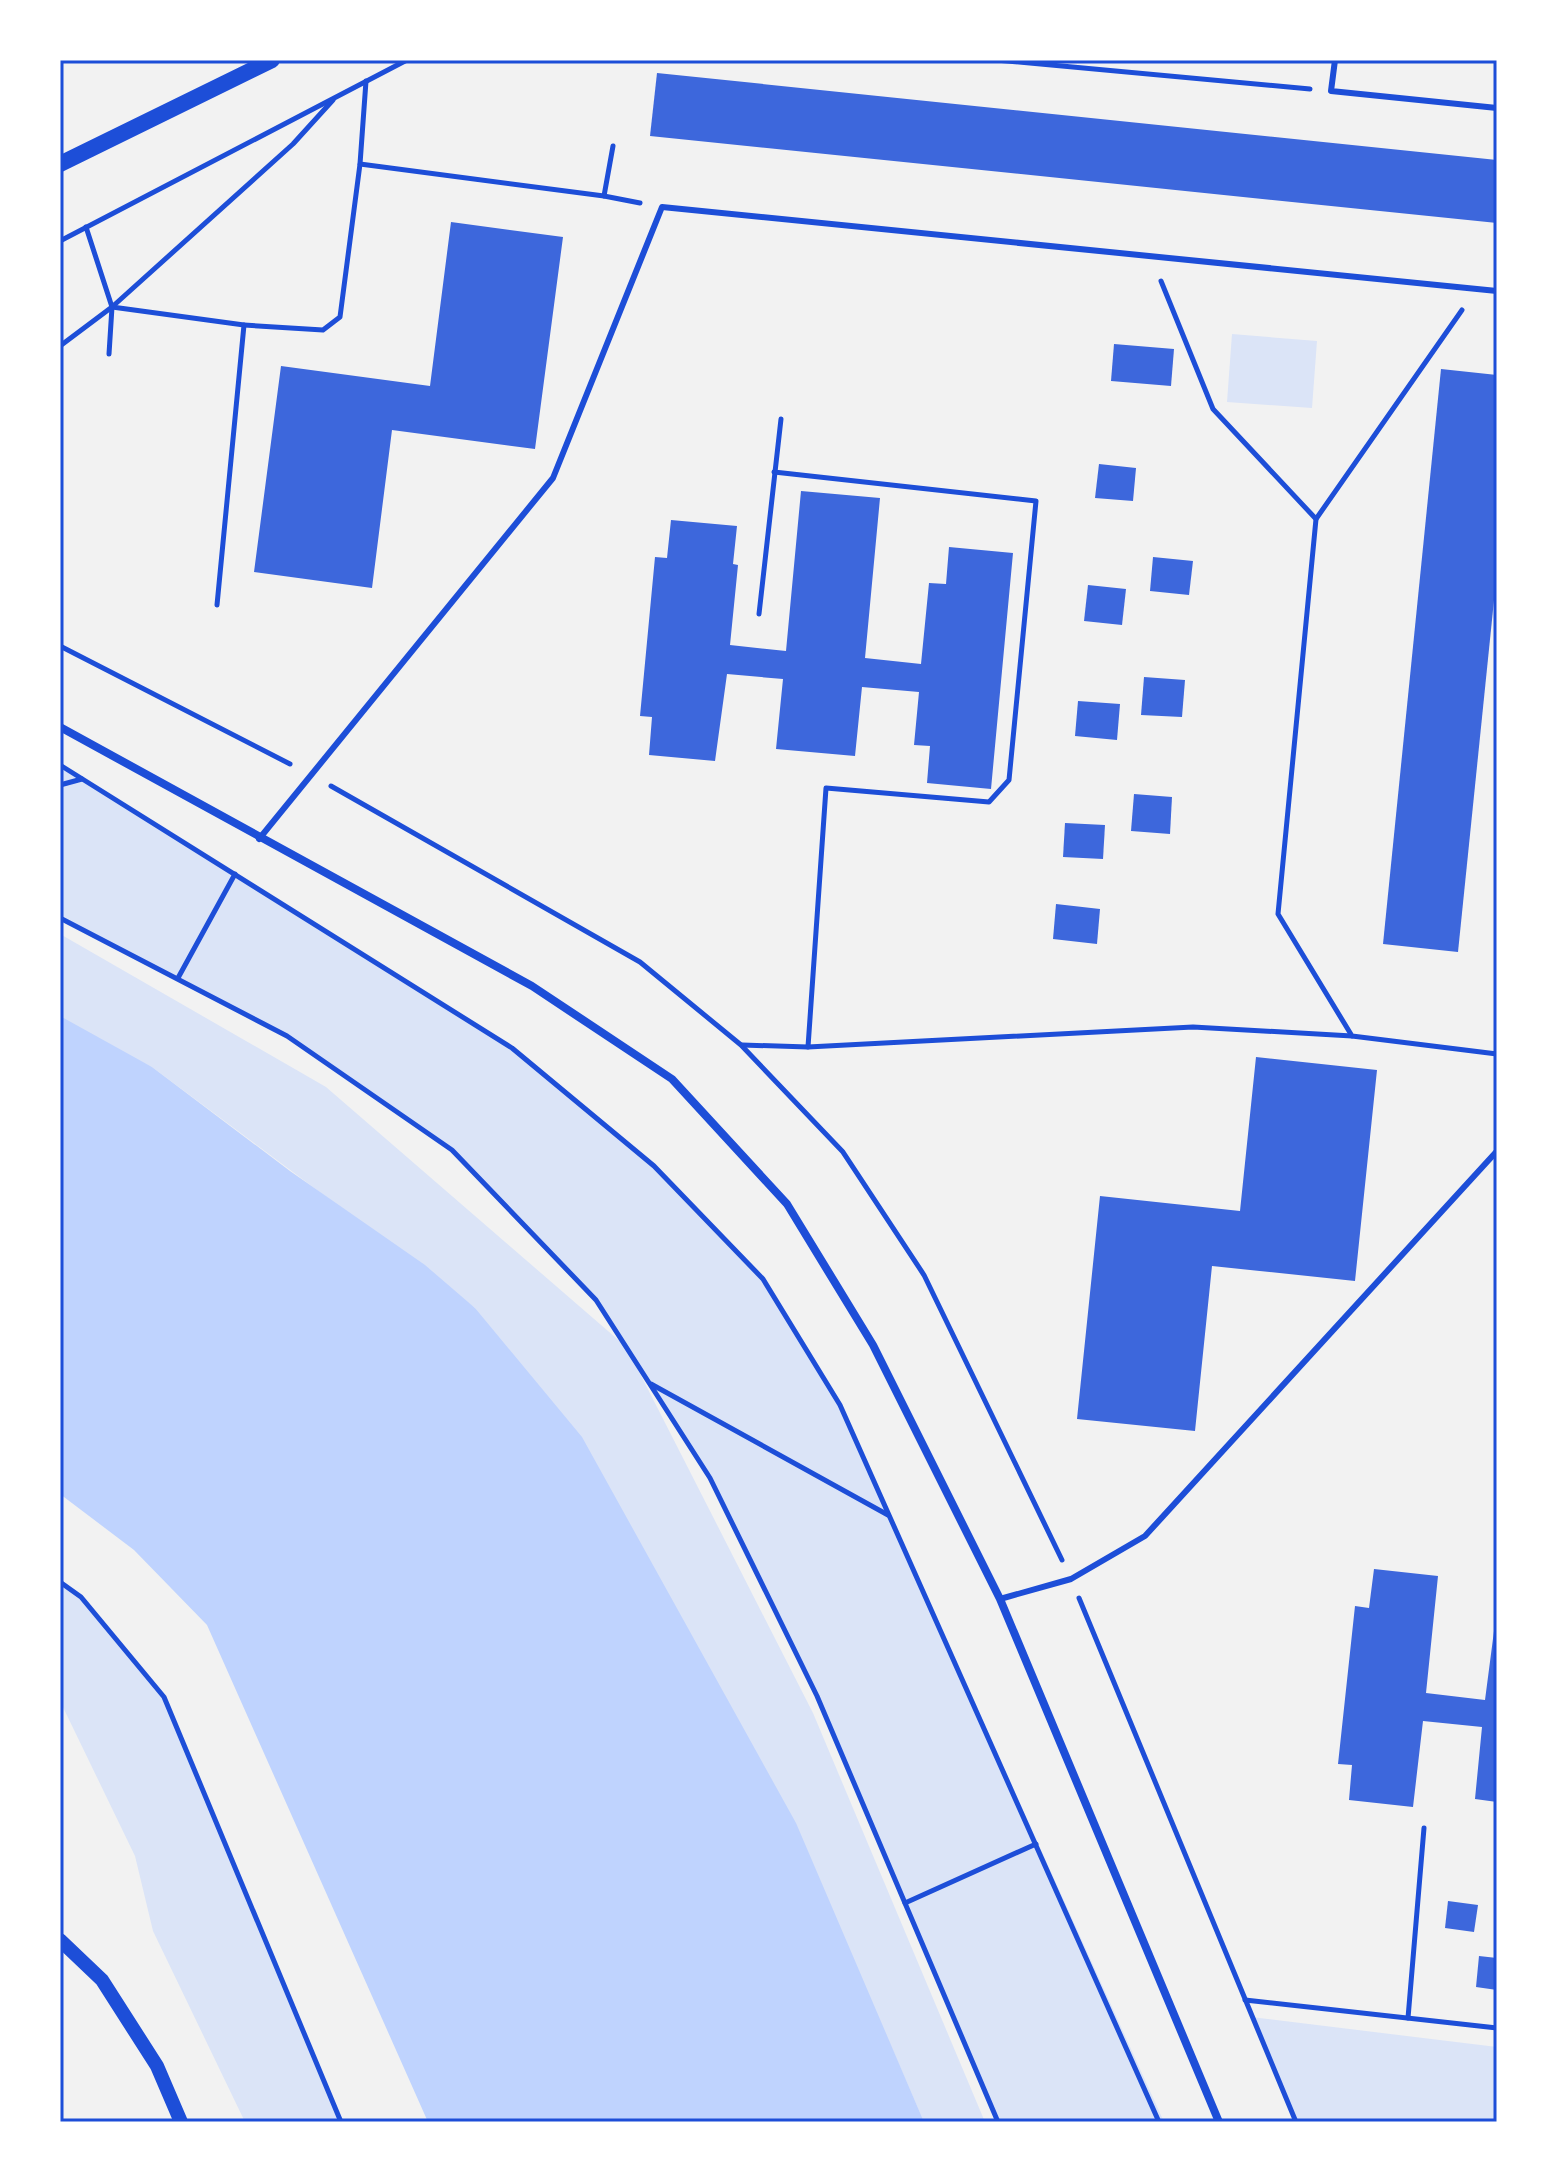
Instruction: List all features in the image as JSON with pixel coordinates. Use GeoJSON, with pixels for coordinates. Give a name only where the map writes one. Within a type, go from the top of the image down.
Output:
{"type":"FeatureCollection","features":[{"type":"Feature","properties":{"kind":"main road"},"geometry":{"type":"LineString","coordinates":[[60,164],[272,60]]}},
{"type":"Feature","properties":{"kind":"street"},"geometry":{"type":"LineString","coordinates":[[60,727],[259,840],[532,986],[672,1079],[787,1204],[873,1345],[1000,1599],[1219,2122]]}},
{"type":"Feature","properties":{"kind":"street"},"geometry":{"type":"LineString","coordinates":[[60,1940],[102,1980],[157,2066],[181,2122]]}},
{"type":"Feature","properties":{"kind":"lane"},"geometry":{"type":"LineString","coordinates":[[1335,60],[1331,91],[1497,108]]}},
{"type":"Feature","properties":{"kind":"lane"},"geometry":{"type":"LineString","coordinates":[[259,840],[553,478],[662,207],[1497,291]]}},
{"type":"Feature","properties":{"kind":"lane"},"geometry":{"type":"LineString","coordinates":[[1000,1599],[1071,1579],[1145,1536],[1497,1151]]}},
{"type":"Feature","properties":{"kind":"path"},"geometry":{"type":"LineString","coordinates":[[60,241],[407,60]]}},
{"type":"Feature","properties":{"kind":"path"},"geometry":{"type":"LineString","coordinates":[[996,60],[1069,64],[1331,91]]}},
{"type":"Feature","properties":{"kind":"path"},"geometry":{"type":"LineString","coordinates":[[112,307],[244,325],[323,330],[340,317],[360,164],[366,80]]}},
{"type":"Feature","properties":{"kind":"path"},"geometry":{"type":"LineString","coordinates":[[60,346],[112,307],[293,144],[336,96]]}},
{"type":"Feature","properties":{"kind":"path"},"geometry":{"type":"LineString","coordinates":[[604,196],[613,146]]}},
{"type":"Feature","properties":{"kind":"path"},"geometry":{"type":"LineString","coordinates":[[360,164],[604,196],[662,207]]}},
{"type":"Feature","properties":{"kind":"path"},"geometry":{"type":"LineString","coordinates":[[86,227],[112,307],[109,354]]}},
{"type":"Feature","properties":{"kind":"path"},"geometry":{"type":"LineString","coordinates":[[1150,254],[1213,409],[1316,519]]}},
{"type":"Feature","properties":{"kind":"path"},"geometry":{"type":"LineString","coordinates":[[1352,1036],[1278,914],[1316,519],[1477,289]]}},
{"type":"Feature","properties":{"kind":"path"},"geometry":{"type":"LineString","coordinates":[[217,605],[244,325]]}},
{"type":"Feature","properties":{"kind":"path"},"geometry":{"type":"LineString","coordinates":[[759,614],[781,419]]}},
{"type":"Feature","properties":{"kind":"path"},"geometry":{"type":"LineString","coordinates":[[774,472],[1036,501],[1009,780],[989,802],[826,788],[808,1047]]}},
{"type":"Feature","properties":{"kind":"path"},"geometry":{"type":"LineString","coordinates":[[60,646],[310,774],[640,962],[741,1045],[843,1152],[924,1275],[1071,1579],[1296,2122]]}},
{"type":"Feature","properties":{"kind":"path"},"geometry":{"type":"LineString","coordinates":[[60,765],[512,1048],[654,1166],[763,1279],[840,1405],[1159,2122]]}},
{"type":"Feature","properties":{"kind":"path"},"geometry":{"type":"LineString","coordinates":[[60,785],[83,779]]}},
{"type":"Feature","properties":{"kind":"path"},"geometry":{"type":"LineString","coordinates":[[178,978],[235,874]]}},
{"type":"Feature","properties":{"kind":"path"},"geometry":{"type":"LineString","coordinates":[[60,918],[287,1036],[452,1150],[596,1300],[710,1478],[817,1696],[998,2122]]}},
{"type":"Feature","properties":{"kind":"path"},"geometry":{"type":"LineString","coordinates":[[741,1045],[808,1047],[1193,1027],[1352,1036],[1497,1054]]}},
{"type":"Feature","properties":{"kind":"path"},"geometry":{"type":"LineString","coordinates":[[649,1383],[889,1515]]}},
{"type":"Feature","properties":{"kind":"path"},"geometry":{"type":"LineString","coordinates":[[60,1582],[81,1597],[164,1697],[341,2122]]}},
{"type":"Feature","properties":{"kind":"path"},"geometry":{"type":"LineString","coordinates":[[1408,2018],[1424,1828]]}},
{"type":"Feature","properties":{"kind":"path"},"geometry":{"type":"LineString","coordinates":[[905,1903],[1036,1844]]}},
{"type":"Feature","properties":{"kind":"path"},"geometry":{"type":"LineString","coordinates":[[1244,2000],[1497,2028]]}},
{"type":"Feature","properties":{"kind":"shaded area"},"geometry":{"type":"Polygon","coordinates":[[[1232,334],[1317,341],[1312,408],[1227,402],[1232,334]]]}},
{"type":"Feature","properties":{"kind":"shaded area"},"geometry":{"type":"Polygon","coordinates":[[[60,765],[512,1048],[654,1166],[763,1279],[840,1405],[1164,2122],[998,2122],[817,1696],[710,1478],[632,1358],[813,1713],[985,2122],[924,2122],[891,2046],[475,1308],[152,1067],[60,1022],[60,934],[326,1087],[623,1344],[596,1300],[452,1150],[287,1036],[60,918],[60,765]]]}},
{"type":"Feature","properties":{"kind":"shaded area"},"geometry":{"type":"Polygon","coordinates":[[[60,1582],[81,1597],[164,1697],[341,2122],[245,2122],[153,1931],[135,1856],[60,1701],[60,1582]]]}},
{"type":"Feature","properties":{"kind":"shaded area"},"geometry":{"type":"Polygon","coordinates":[[[1251,2017],[1497,2047],[1497,2122],[1296,2122],[1251,2017]]]}},
{"type":"Feature","properties":{"kind":"water"},"geometry":{"type":"Polygon","coordinates":[[[60,1016],[152,1067],[290,1171],[425,1265],[475,1308],[582,1437],[796,1823],[924,2122],[428,2122],[207,1625],[134,1550],[60,1494],[60,1016]]]}},
{"type":"Feature","properties":{"kind":"building"},"geometry":{"type":"Polygon","coordinates":[[[657,73],[1497,160],[1497,223],[650,136],[657,73]]]}},
{"type":"Feature","properties":{"kind":"building"},"geometry":{"type":"Polygon","coordinates":[[[451,222],[563,237],[535,449],[392,430],[372,588],[254,572],[281,366],[430,386],[451,222]]]}},
{"type":"Feature","properties":{"kind":"building"},"geometry":{"type":"Polygon","coordinates":[[[1114,344],[1174,349],[1171,386],[1111,381],[1114,344]]]}},
{"type":"Feature","properties":{"kind":"building"},"geometry":{"type":"Polygon","coordinates":[[[1441,369],[1497,375],[1497,571],[1458,952],[1383,944],[1441,369]]]}},
{"type":"Feature","properties":{"kind":"building"},"geometry":{"type":"Polygon","coordinates":[[[1099,464],[1136,468],[1133,501],[1095,498],[1099,464]]]}},
{"type":"Feature","properties":{"kind":"building"},"geometry":{"type":"Polygon","coordinates":[[[801,491],[880,498],[865,658],[921,664],[929,583],[946,584],[949,547],[1013,553],[991,789],[927,783],[930,746],[914,745],[919,692],[862,687],[855,756],[776,749],[783,679],[727,674],[715,761],[649,755],[652,717],[640,716],[655,557],[667,558],[671,520],[737,526],[733,564],[738,565],[730,645],[786,651],[801,491]]]}},
{"type":"Feature","properties":{"kind":"building"},"geometry":{"type":"Polygon","coordinates":[[[1153,557],[1193,561],[1189,595],[1150,591],[1153,557]]]}},
{"type":"Feature","properties":{"kind":"building"},"geometry":{"type":"Polygon","coordinates":[[[1088,585],[1126,589],[1122,625],[1084,621],[1088,585]]]}},
{"type":"Feature","properties":{"kind":"building"},"geometry":{"type":"Polygon","coordinates":[[[1144,677],[1185,680],[1182,717],[1141,715],[1144,677]]]}},
{"type":"Feature","properties":{"kind":"building"},"geometry":{"type":"Polygon","coordinates":[[[1078,701],[1120,704],[1117,740],[1075,736],[1078,701]]]}},
{"type":"Feature","properties":{"kind":"building"},"geometry":{"type":"Polygon","coordinates":[[[1134,794],[1172,797],[1170,834],[1131,831],[1134,794]]]}},
{"type":"Feature","properties":{"kind":"building"},"geometry":{"type":"Polygon","coordinates":[[[1065,823],[1105,825],[1103,859],[1063,857],[1065,823]]]}},
{"type":"Feature","properties":{"kind":"building"},"geometry":{"type":"Polygon","coordinates":[[[1056,904],[1100,909],[1097,944],[1053,939],[1056,904]]]}},
{"type":"Feature","properties":{"kind":"building"},"geometry":{"type":"Polygon","coordinates":[[[1256,1057],[1377,1070],[1355,1281],[1212,1266],[1195,1431],[1077,1419],[1100,1196],[1240,1211],[1256,1057]]]}},
{"type":"Feature","properties":{"kind":"building"},"geometry":{"type":"Polygon","coordinates":[[[1374,1569],[1438,1576],[1426,1693],[1485,1700],[1497,1608],[1497,1802],[1475,1799],[1482,1727],[1423,1721],[1413,1807],[1349,1800],[1352,1765],[1338,1764],[1355,1606],[1369,1608],[1374,1569]]]}},
{"type":"Feature","properties":{"kind":"building"},"geometry":{"type":"Polygon","coordinates":[[[1448,1901],[1478,1905],[1474,1932],[1445,1928],[1448,1901]]]}},
{"type":"Feature","properties":{"kind":"building"},"geometry":{"type":"Polygon","coordinates":[[[1479,1956],[1497,1958],[1497,1990],[1476,1987],[1479,1956]]]}}]}
